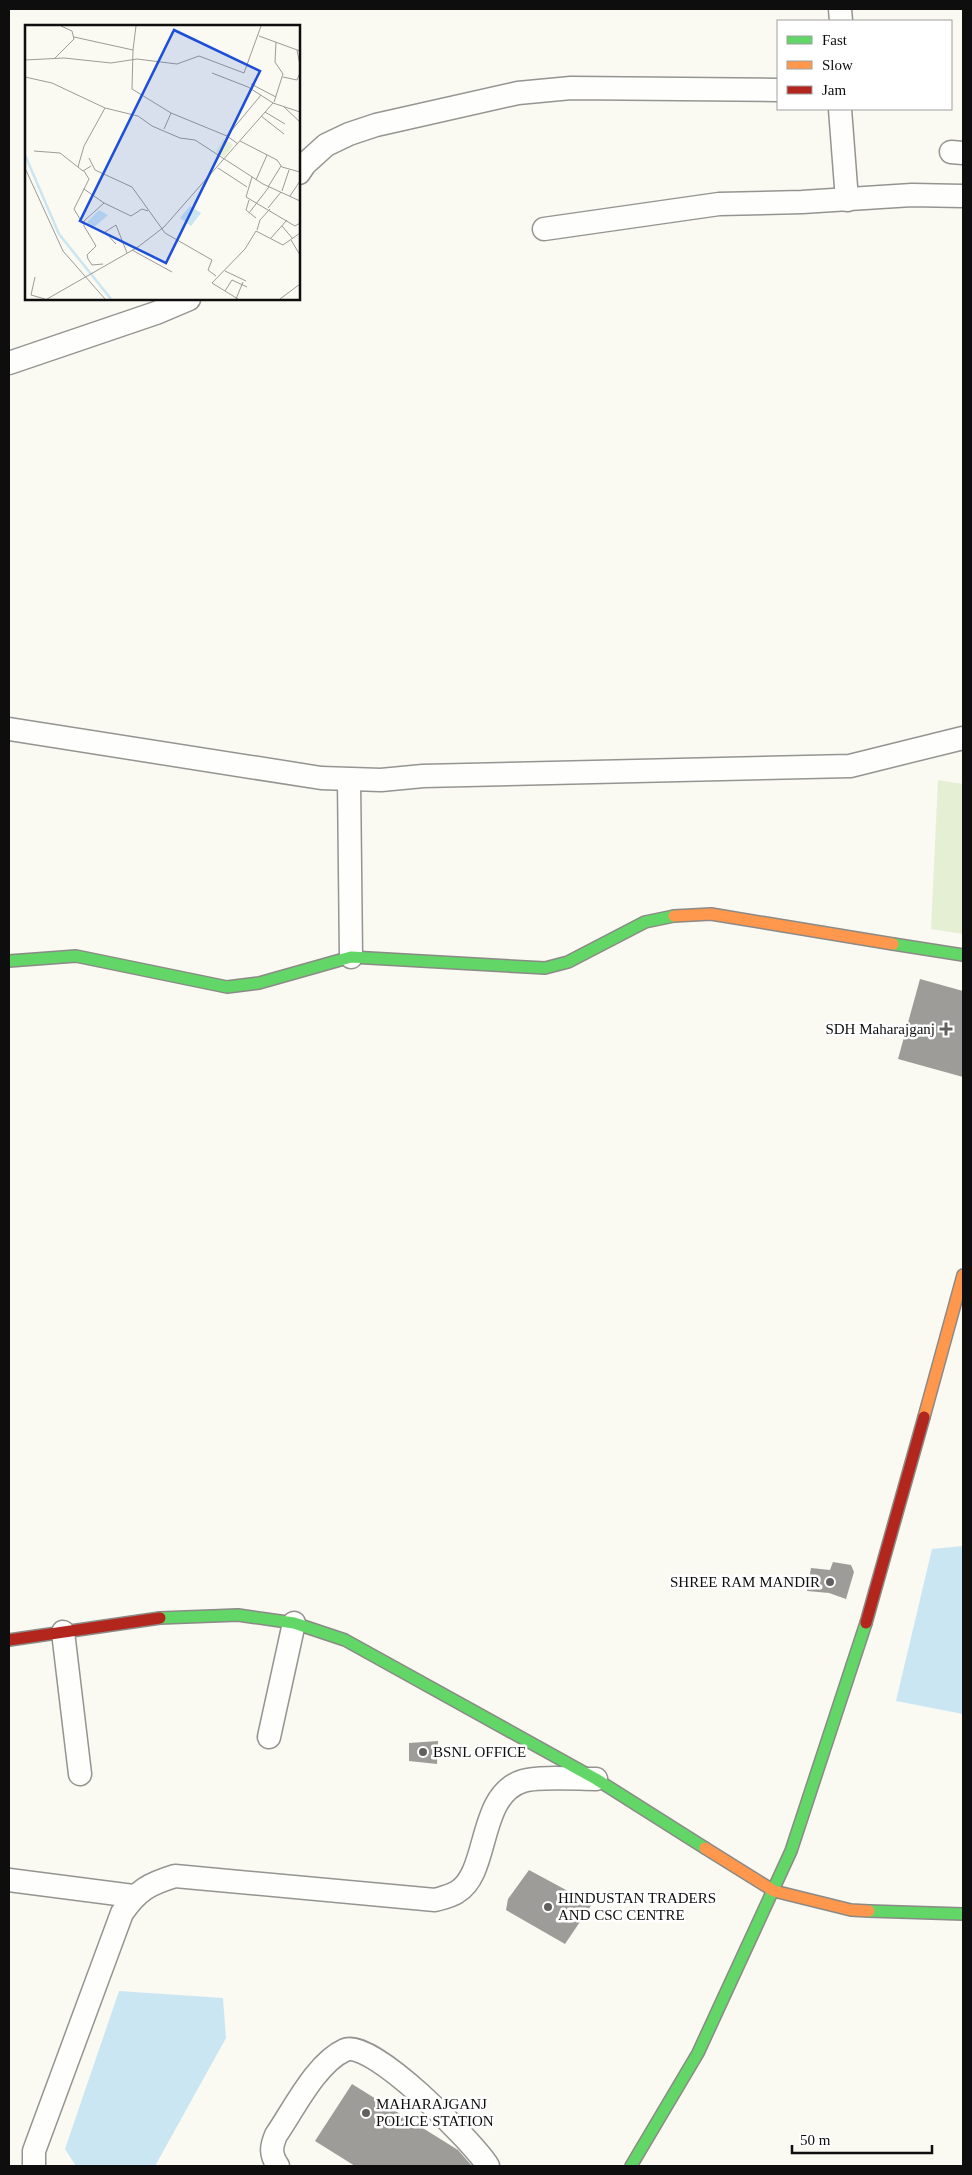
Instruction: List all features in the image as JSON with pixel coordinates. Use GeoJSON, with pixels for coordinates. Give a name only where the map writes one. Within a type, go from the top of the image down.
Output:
{"type":"FeatureCollection","features":[{"type":"Feature","properties":{"kind":"street"},"geometry":{"type":"LineString","coordinates":[[300,172],[305,164],[326,145],[349,134],[376,125],[545,88],[777,90]]}},
{"type":"Feature","properties":{"kind":"street"},"geometry":{"type":"LineString","coordinates":[[840,110],[847,200]]}},
{"type":"Feature","properties":{"kind":"street"},"geometry":{"type":"LineString","coordinates":[[544,229],[720,204],[847,200],[912,195],[963,196]]}},
{"type":"Feature","properties":{"kind":"street"},"geometry":{"type":"LineString","coordinates":[[9,363],[156,313],[187,300]]}},
{"type":"Feature","properties":{"kind":"street"},"geometry":{"type":"LineString","coordinates":[[9,729],[321,778],[349,780],[424,776],[850,766],[963,738]]}},
{"type":"Feature","properties":{"kind":"street"},"geometry":{"type":"LineString","coordinates":[[349,780],[351,957]]}},
{"type":"Feature","properties":{"kind":"street"},"geometry":{"type":"LineString","coordinates":[[9,961],[76,956],[236,987],[263,982],[330,960],[351,957],[545,968],[568,962],[646,922],[664,916],[682,914],[712,914],[963,955]]}},
{"type":"Feature","properties":{"kind":"street"},"geometry":{"type":"LineString","coordinates":[[631,2166],[698,2053],[791,1851],[875,1596],[963,1276]]}},
{"type":"Feature","properties":{"kind":"street"},"geometry":{"type":"LineString","coordinates":[[9,1640],[166,1617],[238,1616],[294,1622],[345,1640],[596,1779],[774,1891],[851,1910],[963,1914]]}},
{"type":"Feature","properties":{"kind":"street"},"geometry":{"type":"LineString","coordinates":[[269,1737],[294,1622]]}},
{"type":"Feature","properties":{"kind":"street"},"geometry":{"type":"LineString","coordinates":[[63,1632],[80,1774]]}},
{"type":"Feature","properties":{"kind":"street"},"geometry":{"type":"LineString","coordinates":[[34,2166],[34,2151],[122,1913],[133,1896],[152,1883],[175,1876],[436,1900],[458,1892],[472,1875],[497,1803],[508,1787],[525,1780],[596,1779]]}},
{"type":"Feature","properties":{"kind":"street"},"geometry":{"type":"LineString","coordinates":[[9,1880],[133,1896]]}},
{"type":"Feature","properties":{"kind":"street"},"geometry":{"type":"LineString","coordinates":[[278,2166],[273,2158],[271,2147],[276,2135],[321,2068],[333,2056],[347,2049],[362,2050],[375,2057],[436,2108],[488,2166]]}},
{"type":"Feature","properties":{"kind":"green space"},"geometry":{"type":"Polygon","coordinates":[[[938,780],[963,784],[963,934],[931,929],[938,780]]]}},
{"type":"Feature","properties":{"kind":"water"},"geometry":{"type":"Polygon","coordinates":[[[963,1546],[963,1714],[896,1701],[932,1549],[963,1546]]]}},
{"type":"Feature","properties":{"kind":"water"},"geometry":{"type":"Polygon","coordinates":[[[119,1991],[223,1998],[226,2038],[155,2166],[76,2166],[65,2149],[119,1991]]]}},
{"type":"Feature","properties":{"kind":"building"},"geometry":{"type":"Polygon","coordinates":[[[920,979],[963,991],[963,1077],[898,1059],[920,979]]]}},
{"type":"Feature","properties":{"kind":"building","name":"SHREE RAM MANDIR"},"geometry":{"type":"Polygon","coordinates":[[[833,1562],[851,1565],[854,1572],[846,1599],[829,1593],[807,1591],[811,1568],[830,1570],[833,1562]]]}},
{"type":"Feature","properties":{"kind":"building","name":"BSNL OFFICE"},"geometry":{"type":"Polygon","coordinates":[[[438,1741],[437,1764],[409,1761],[409,1743],[438,1741]]]}},
{"type":"Feature","properties":{"kind":"building","name":"HINDUSTAN TRADERS AND CSC CENTRE"},"geometry":{"type":"Polygon","coordinates":[[[529,1870],[592,1904],[565,1944],[506,1910],[508,1899],[529,1870]]]}},
{"type":"Feature","properties":{"kind":"building","name":"MAHARAJGANJ POLICE STATION"},"geometry":{"type":"Polygon","coordinates":[[[352,2084],[458,2150],[472,2166],[355,2166],[315,2141],[352,2084]]]}},
{"type":"Feature","properties":{"kind":"traffic: fast"},"geometry":{"type":"LineString","coordinates":[[9,961],[76,956],[227,987],[259,983],[351,957],[545,968],[568,962],[645,922],[674,916]]}},
{"type":"Feature","properties":{"kind":"traffic: fast"},"geometry":{"type":"LineString","coordinates":[[893,944],[963,955]]}},
{"type":"Feature","properties":{"kind":"traffic: fast"},"geometry":{"type":"LineString","coordinates":[[160,1618],[238,1615],[294,1623],[345,1640],[596,1779],[705,1848]]}},
{"type":"Feature","properties":{"kind":"traffic: fast"},"geometry":{"type":"LineString","coordinates":[[631,2166],[698,2053],[791,1851],[866,1623]]}},
{"type":"Feature","properties":{"kind":"traffic: fast"},"geometry":{"type":"LineString","coordinates":[[869,1911],[963,1914]]}},
{"type":"Feature","properties":{"kind":"traffic: slow"},"geometry":{"type":"LineString","coordinates":[[674,916],[711,914],[893,944]]}},
{"type":"Feature","properties":{"kind":"traffic: slow"},"geometry":{"type":"LineString","coordinates":[[924,1417],[963,1275]]}},
{"type":"Feature","properties":{"kind":"traffic: slow"},"geometry":{"type":"LineString","coordinates":[[705,1848],[774,1891],[851,1910],[869,1911]]}},
{"type":"Feature","properties":{"kind":"traffic: jam"},"geometry":{"type":"LineString","coordinates":[[866,1623],[924,1417]]}},
{"type":"Feature","properties":{"kind":"traffic: jam"},"geometry":{"type":"LineString","coordinates":[[9,1640],[160,1618]]}},
{"type":"Feature","properties":{"kind":"place","name":"SDH Maharajganj"},"geometry":{"type":"Point","coordinates":[946,1029]}},
{"type":"Feature","properties":{"kind":"place","name":"SHREE RAM MANDIR"},"geometry":{"type":"Point","coordinates":[830,1582]}},
{"type":"Feature","properties":{"kind":"place","name":"BSNL OFFICE"},"geometry":{"type":"Point","coordinates":[423,1752]}},
{"type":"Feature","properties":{"kind":"place","name":"HINDUSTAN TRADERS AND CSC CENTRE"},"geometry":{"type":"Point","coordinates":[548,1907]}},
{"type":"Feature","properties":{"kind":"place","name":"MAHARAJGANJ POLICE STATION"},"geometry":{"type":"Point","coordinates":[366,2113]}}]}
